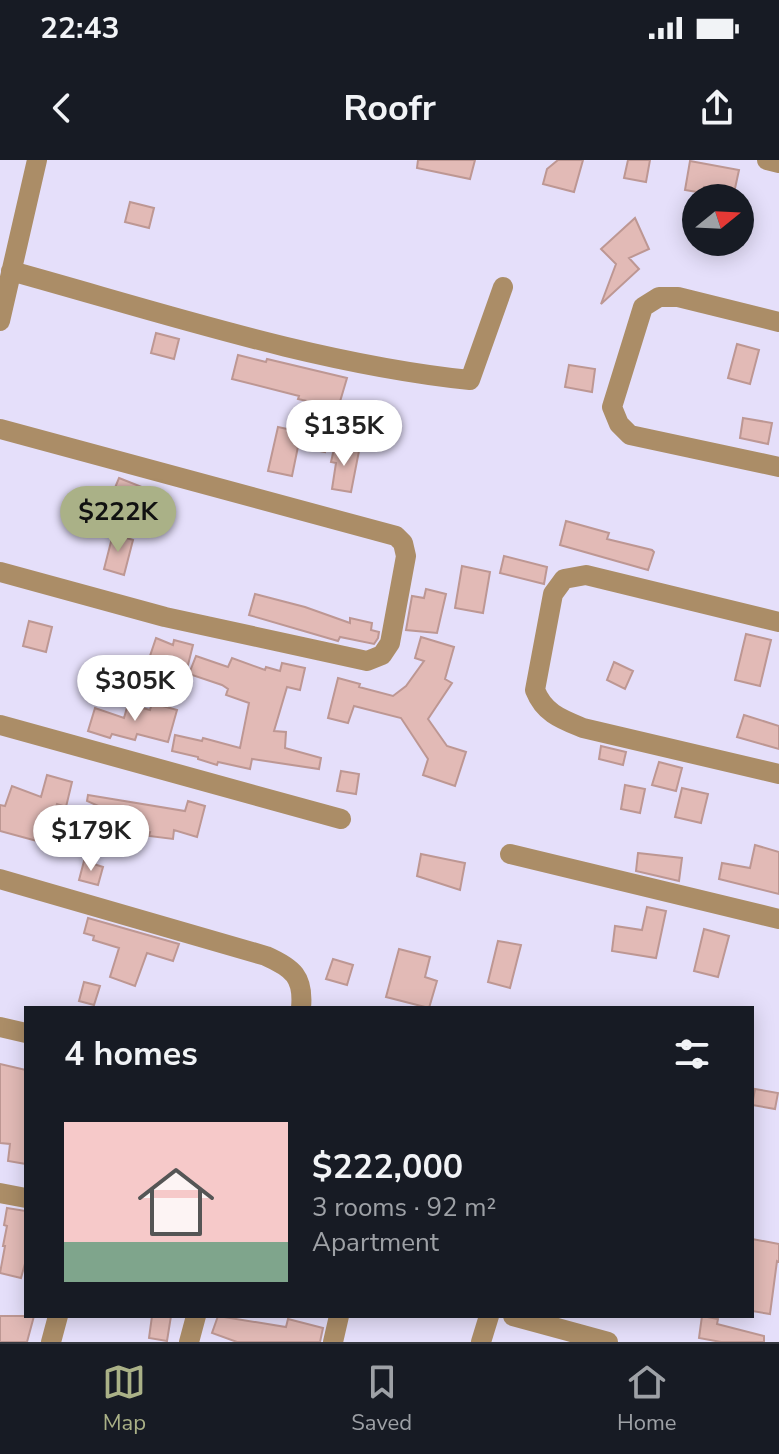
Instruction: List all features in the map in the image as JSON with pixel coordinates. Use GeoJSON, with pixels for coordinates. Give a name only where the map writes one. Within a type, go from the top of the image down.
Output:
{"type":"FeatureCollection","features":[{"type":"Feature","properties":{"kind":"street"},"geometry":{"type":"LineString","coordinates":[[0,321],[37,160]]}},
{"type":"Feature","properties":{"kind":"street"},"geometry":{"type":"LineString","coordinates":[[767,160],[779,163]]}},
{"type":"Feature","properties":{"kind":"street"},"geometry":{"type":"LineString","coordinates":[[11,271],[273,344],[470,380],[503,287]]}},
{"type":"Feature","properties":{"kind":"street"},"geometry":{"type":"LineString","coordinates":[[779,322],[678,297],[659,297],[643,307],[612,407],[619,424],[630,435],[779,467]]}},
{"type":"Feature","properties":{"kind":"street"},"geometry":{"type":"LineString","coordinates":[[0,429],[396,536],[403,543],[406,556],[390,643],[382,655],[367,661],[165,617],[0,572]]}},
{"type":"Feature","properties":{"kind":"street"},"geometry":{"type":"LineString","coordinates":[[779,622],[586,575],[564,579],[553,594],[535,690],[540,704],[556,717],[583,728],[779,774]]}},
{"type":"Feature","properties":{"kind":"street"},"geometry":{"type":"LineString","coordinates":[[0,725],[341,819]]}},
{"type":"Feature","properties":{"kind":"street"},"geometry":{"type":"LineString","coordinates":[[510,854],[779,919]]}},
{"type":"Feature","properties":{"kind":"street"},"geometry":{"type":"LineString","coordinates":[[0,879],[266,956],[296,974],[302,992],[301,1006]]}},
{"type":"Feature","properties":{"kind":"street"},"geometry":{"type":"LineString","coordinates":[[0,1027],[24,1033]]}},
{"type":"Feature","properties":{"kind":"street"},"geometry":{"type":"LineString","coordinates":[[0,1193],[24,1198]]}},
{"type":"Feature","properties":{"kind":"street"},"geometry":{"type":"LineString","coordinates":[[51,1342],[57,1318]]}},
{"type":"Feature","properties":{"kind":"street"},"geometry":{"type":"LineString","coordinates":[[189,1342],[195,1318]]}},
{"type":"Feature","properties":{"kind":"street"},"geometry":{"type":"LineString","coordinates":[[333,1342],[339,1318]]}},
{"type":"Feature","properties":{"kind":"street"},"geometry":{"type":"LineString","coordinates":[[481,1342],[488,1318]]}},
{"type":"Feature","properties":{"kind":"street"},"geometry":{"type":"LineString","coordinates":[[520,1318],[608,1342]]}},
{"type":"Feature","properties":{"kind":"building"},"geometry":{"type":"Polygon","coordinates":[[[418,160],[475,160],[470,179],[417,168],[418,160]]]}},
{"type":"Feature","properties":{"kind":"building"},"geometry":{"type":"Polygon","coordinates":[[[558,160],[583,160],[574,192],[543,184],[547,169],[558,160]]]}},
{"type":"Feature","properties":{"kind":"building"},"geometry":{"type":"Polygon","coordinates":[[[628,160],[650,160],[646,182],[624,178],[628,160]]]}},
{"type":"Feature","properties":{"kind":"building"},"geometry":{"type":"Polygon","coordinates":[[[690,161],[739,170],[736,184],[686,184],[690,161]]]}},
{"type":"Feature","properties":{"kind":"building"},"geometry":{"type":"Polygon","coordinates":[[[130,202],[154,208],[149,228],[125,222],[130,202]]]}},
{"type":"Feature","properties":{"kind":"building"},"geometry":{"type":"Polygon","coordinates":[[[635,218],[649,249],[629,258],[639,269],[601,304],[616,264],[601,249],[635,218]]]}},
{"type":"Feature","properties":{"kind":"building"},"geometry":{"type":"Polygon","coordinates":[[[156,333],[179,339],[174,359],[151,353],[156,333]]]}},
{"type":"Feature","properties":{"kind":"building"},"geometry":{"type":"Polygon","coordinates":[[[737,344],[759,350],[750,384],[728,378],[737,344]]]}},
{"type":"Feature","properties":{"kind":"building"},"geometry":{"type":"Polygon","coordinates":[[[238,355],[347,378],[325,452],[305,448],[316,403],[232,379],[238,355]]]}},
{"type":"Feature","properties":{"kind":"building"},"geometry":{"type":"Polygon","coordinates":[[[569,365],[595,369],[592,392],[565,387],[569,365]]]}},
{"type":"Feature","properties":{"kind":"building"},"geometry":{"type":"Polygon","coordinates":[[[743,418],[772,423],[768,444],[740,438],[743,418]]]}},
{"type":"Feature","properties":{"kind":"building"},"geometry":{"type":"Polygon","coordinates":[[[278,427],[301,432],[292,476],[268,471],[278,427]]]}},
{"type":"Feature","properties":{"kind":"building"},"geometry":{"type":"Polygon","coordinates":[[[335,444],[359,451],[351,492],[332,489],[336,463],[331,462],[335,444]]]}},
{"type":"Feature","properties":{"kind":"building"},"geometry":{"type":"Polygon","coordinates":[[[119,478],[142,487],[136,504],[112,495],[119,478]]]}},
{"type":"Feature","properties":{"kind":"building"},"geometry":{"type":"Polygon","coordinates":[[[84,494],[104,499],[98,523],[77,518],[84,494]]]}},
{"type":"Feature","properties":{"kind":"building"},"geometry":{"type":"Polygon","coordinates":[[[566,521],[609,533],[607,539],[652,550],[648,570],[560,545],[566,521]]]}},
{"type":"Feature","properties":{"kind":"building"},"geometry":{"type":"Polygon","coordinates":[[[113,534],[133,540],[124,575],[104,569],[113,534]]]}},
{"type":"Feature","properties":{"kind":"building"},"geometry":{"type":"Polygon","coordinates":[[[504,556],[547,567],[544,584],[500,573],[504,556]]]}},
{"type":"Feature","properties":{"kind":"building"},"geometry":{"type":"Polygon","coordinates":[[[462,566],[490,572],[483,613],[455,608],[462,566]]]}},
{"type":"Feature","properties":{"kind":"building"},"geometry":{"type":"Polygon","coordinates":[[[426,589],[446,594],[437,633],[406,630],[412,596],[424,598],[426,589]]]}},
{"type":"Feature","properties":{"kind":"building"},"geometry":{"type":"Polygon","coordinates":[[[255,594],[350,623],[350,618],[372,623],[371,630],[379,632],[378,638],[374,644],[340,637],[338,641],[249,615],[255,594]]]}},
{"type":"Feature","properties":{"kind":"building"},"geometry":{"type":"Polygon","coordinates":[[[29,621],[52,627],[46,652],[23,646],[29,621]]]}},
{"type":"Feature","properties":{"kind":"building"},"geometry":{"type":"Polygon","coordinates":[[[746,634],[771,640],[760,686],[735,680],[746,634]]]}},
{"type":"Feature","properties":{"kind":"building"},"geometry":{"type":"Polygon","coordinates":[[[421,637],[454,647],[445,679],[452,683],[428,719],[447,746],[466,752],[455,786],[423,775],[428,759],[401,718],[354,706],[348,723],[328,718],[338,678],[393,696],[406,686],[424,661],[415,658],[421,637]]]}},
{"type":"Feature","properties":{"kind":"building"},"geometry":{"type":"Polygon","coordinates":[[[156,638],[173,645],[174,640],[193,645],[187,669],[150,656],[156,638]]]}},
{"type":"Feature","properties":{"kind":"building"},"geometry":{"type":"Polygon","coordinates":[[[196,656],[228,667],[232,658],[265,670],[266,667],[280,671],[282,663],[305,668],[300,690],[287,687],[274,731],[286,732],[285,748],[321,758],[319,769],[252,759],[250,769],[218,762],[217,765],[172,751],[175,735],[202,741],[203,738],[240,748],[249,703],[226,695],[228,689],[222,685],[189,674],[196,656]]]}},
{"type":"Feature","properties":{"kind":"building"},"geometry":{"type":"Polygon","coordinates":[[[614,662],[633,671],[625,689],[607,680],[614,662]]]}},
{"type":"Feature","properties":{"kind":"building"},"geometry":{"type":"Polygon","coordinates":[[[152,703],[177,710],[168,742],[137,734],[135,740],[112,734],[110,738],[88,731],[95,708],[124,718],[128,704],[150,710],[152,703]]]}},
{"type":"Feature","properties":{"kind":"building"},"geometry":{"type":"Polygon","coordinates":[[[744,715],[779,726],[779,749],[737,737],[744,715]]]}},
{"type":"Feature","properties":{"kind":"building"},"geometry":{"type":"Polygon","coordinates":[[[601,746],[626,752],[623,765],[599,759],[601,746]]]}},
{"type":"Feature","properties":{"kind":"building"},"geometry":{"type":"Polygon","coordinates":[[[659,762],[682,768],[676,791],[652,785],[659,762]]]}},
{"type":"Feature","properties":{"kind":"building"},"geometry":{"type":"Polygon","coordinates":[[[341,771],[359,774],[356,794],[337,791],[341,771]]]}},
{"type":"Feature","properties":{"kind":"building"},"geometry":{"type":"Polygon","coordinates":[[[47,775],[72,782],[66,807],[57,804],[50,829],[41,827],[37,841],[0,831],[0,805],[5,806],[12,786],[41,797],[47,775]]]}},
{"type":"Feature","properties":{"kind":"building"},"geometry":{"type":"Polygon","coordinates":[[[625,785],[645,789],[640,813],[621,809],[625,785]]]}},
{"type":"Feature","properties":{"kind":"building"},"geometry":{"type":"Polygon","coordinates":[[[682,788],[708,794],[701,823],[675,817],[682,788]]]}},
{"type":"Feature","properties":{"kind":"building"},"geometry":{"type":"Polygon","coordinates":[[[88,795],[185,811],[188,801],[205,806],[197,837],[174,830],[173,839],[149,836],[150,832],[121,827],[123,817],[87,801],[88,795]]]}},
{"type":"Feature","properties":{"kind":"building"},"geometry":{"type":"Polygon","coordinates":[[[755,845],[779,852],[779,894],[719,879],[722,863],[750,868],[755,845]]]}},
{"type":"Feature","properties":{"kind":"building"},"geometry":{"type":"Polygon","coordinates":[[[638,853],[682,858],[679,881],[636,871],[638,853]]]}},
{"type":"Feature","properties":{"kind":"building"},"geometry":{"type":"Polygon","coordinates":[[[421,854],[465,863],[460,890],[417,876],[421,854]]]}},
{"type":"Feature","properties":{"kind":"building"},"geometry":{"type":"Polygon","coordinates":[[[84,861],[103,867],[98,885],[79,880],[84,861]]]}},
{"type":"Feature","properties":{"kind":"building"},"geometry":{"type":"Polygon","coordinates":[[[647,907],[666,911],[656,958],[612,951],[615,926],[642,930],[647,907]]]}},
{"type":"Feature","properties":{"kind":"building"},"geometry":{"type":"Polygon","coordinates":[[[88,918],[179,944],[173,961],[147,953],[135,986],[110,977],[119,948],[93,940],[94,936],[84,933],[88,918]]]}},
{"type":"Feature","properties":{"kind":"building"},"geometry":{"type":"Polygon","coordinates":[[[704,929],[729,936],[718,977],[694,971],[704,929]]]}},
{"type":"Feature","properties":{"kind":"building"},"geometry":{"type":"Polygon","coordinates":[[[498,941],[521,945],[510,988],[488,982],[498,941]]]}},
{"type":"Feature","properties":{"kind":"building"},"geometry":{"type":"Polygon","coordinates":[[[399,949],[430,957],[425,977],[437,981],[430,1006],[386,997],[399,949]]]}},
{"type":"Feature","properties":{"kind":"building"},"geometry":{"type":"Polygon","coordinates":[[[333,959],[353,965],[347,985],[326,979],[333,959]]]}},
{"type":"Feature","properties":{"kind":"building"},"geometry":{"type":"Polygon","coordinates":[[[84,982],[100,986],[94,1005],[79,1001],[84,982]]]}},
{"type":"Feature","properties":{"kind":"building"},"geometry":{"type":"Polygon","coordinates":[[[0,1064],[24,1070],[24,1164],[8,1161],[10,1144],[0,1143],[0,1064]]]}},
{"type":"Feature","properties":{"kind":"building"},"geometry":{"type":"Polygon","coordinates":[[[755,1089],[778,1093],[775,1109],[754,1105],[755,1089]]]}},
{"type":"Feature","properties":{"kind":"building"},"geometry":{"type":"Polygon","coordinates":[[[7,1208],[24,1211],[24,1267],[21,1278],[0,1273],[7,1226],[4,1225],[7,1208]]]}},
{"type":"Feature","properties":{"kind":"building"},"geometry":{"type":"Polygon","coordinates":[[[754,1239],[779,1244],[770,1314],[754,1311],[754,1239]]]}},
{"type":"Feature","properties":{"kind":"building"},"geometry":{"type":"Polygon","coordinates":[[[0,1316],[33,1318],[27,1342],[0,1342],[0,1316]]]}},
{"type":"Feature","properties":{"kind":"building"},"geometry":{"type":"Polygon","coordinates":[[[152,1318],[171,1318],[167,1341],[149,1338],[152,1318]]]}},
{"type":"Feature","properties":{"kind":"building"},"geometry":{"type":"Polygon","coordinates":[[[217,1318],[286,1327],[288,1319],[323,1328],[320,1342],[237,1342],[212,1333],[217,1318]]]}},
{"type":"Feature","properties":{"kind":"building"},"geometry":{"type":"Polygon","coordinates":[[[702,1318],[713,1318],[718,1319],[717,1324],[764,1336],[764,1342],[721,1342],[699,1338],[702,1318]]]}}]}
